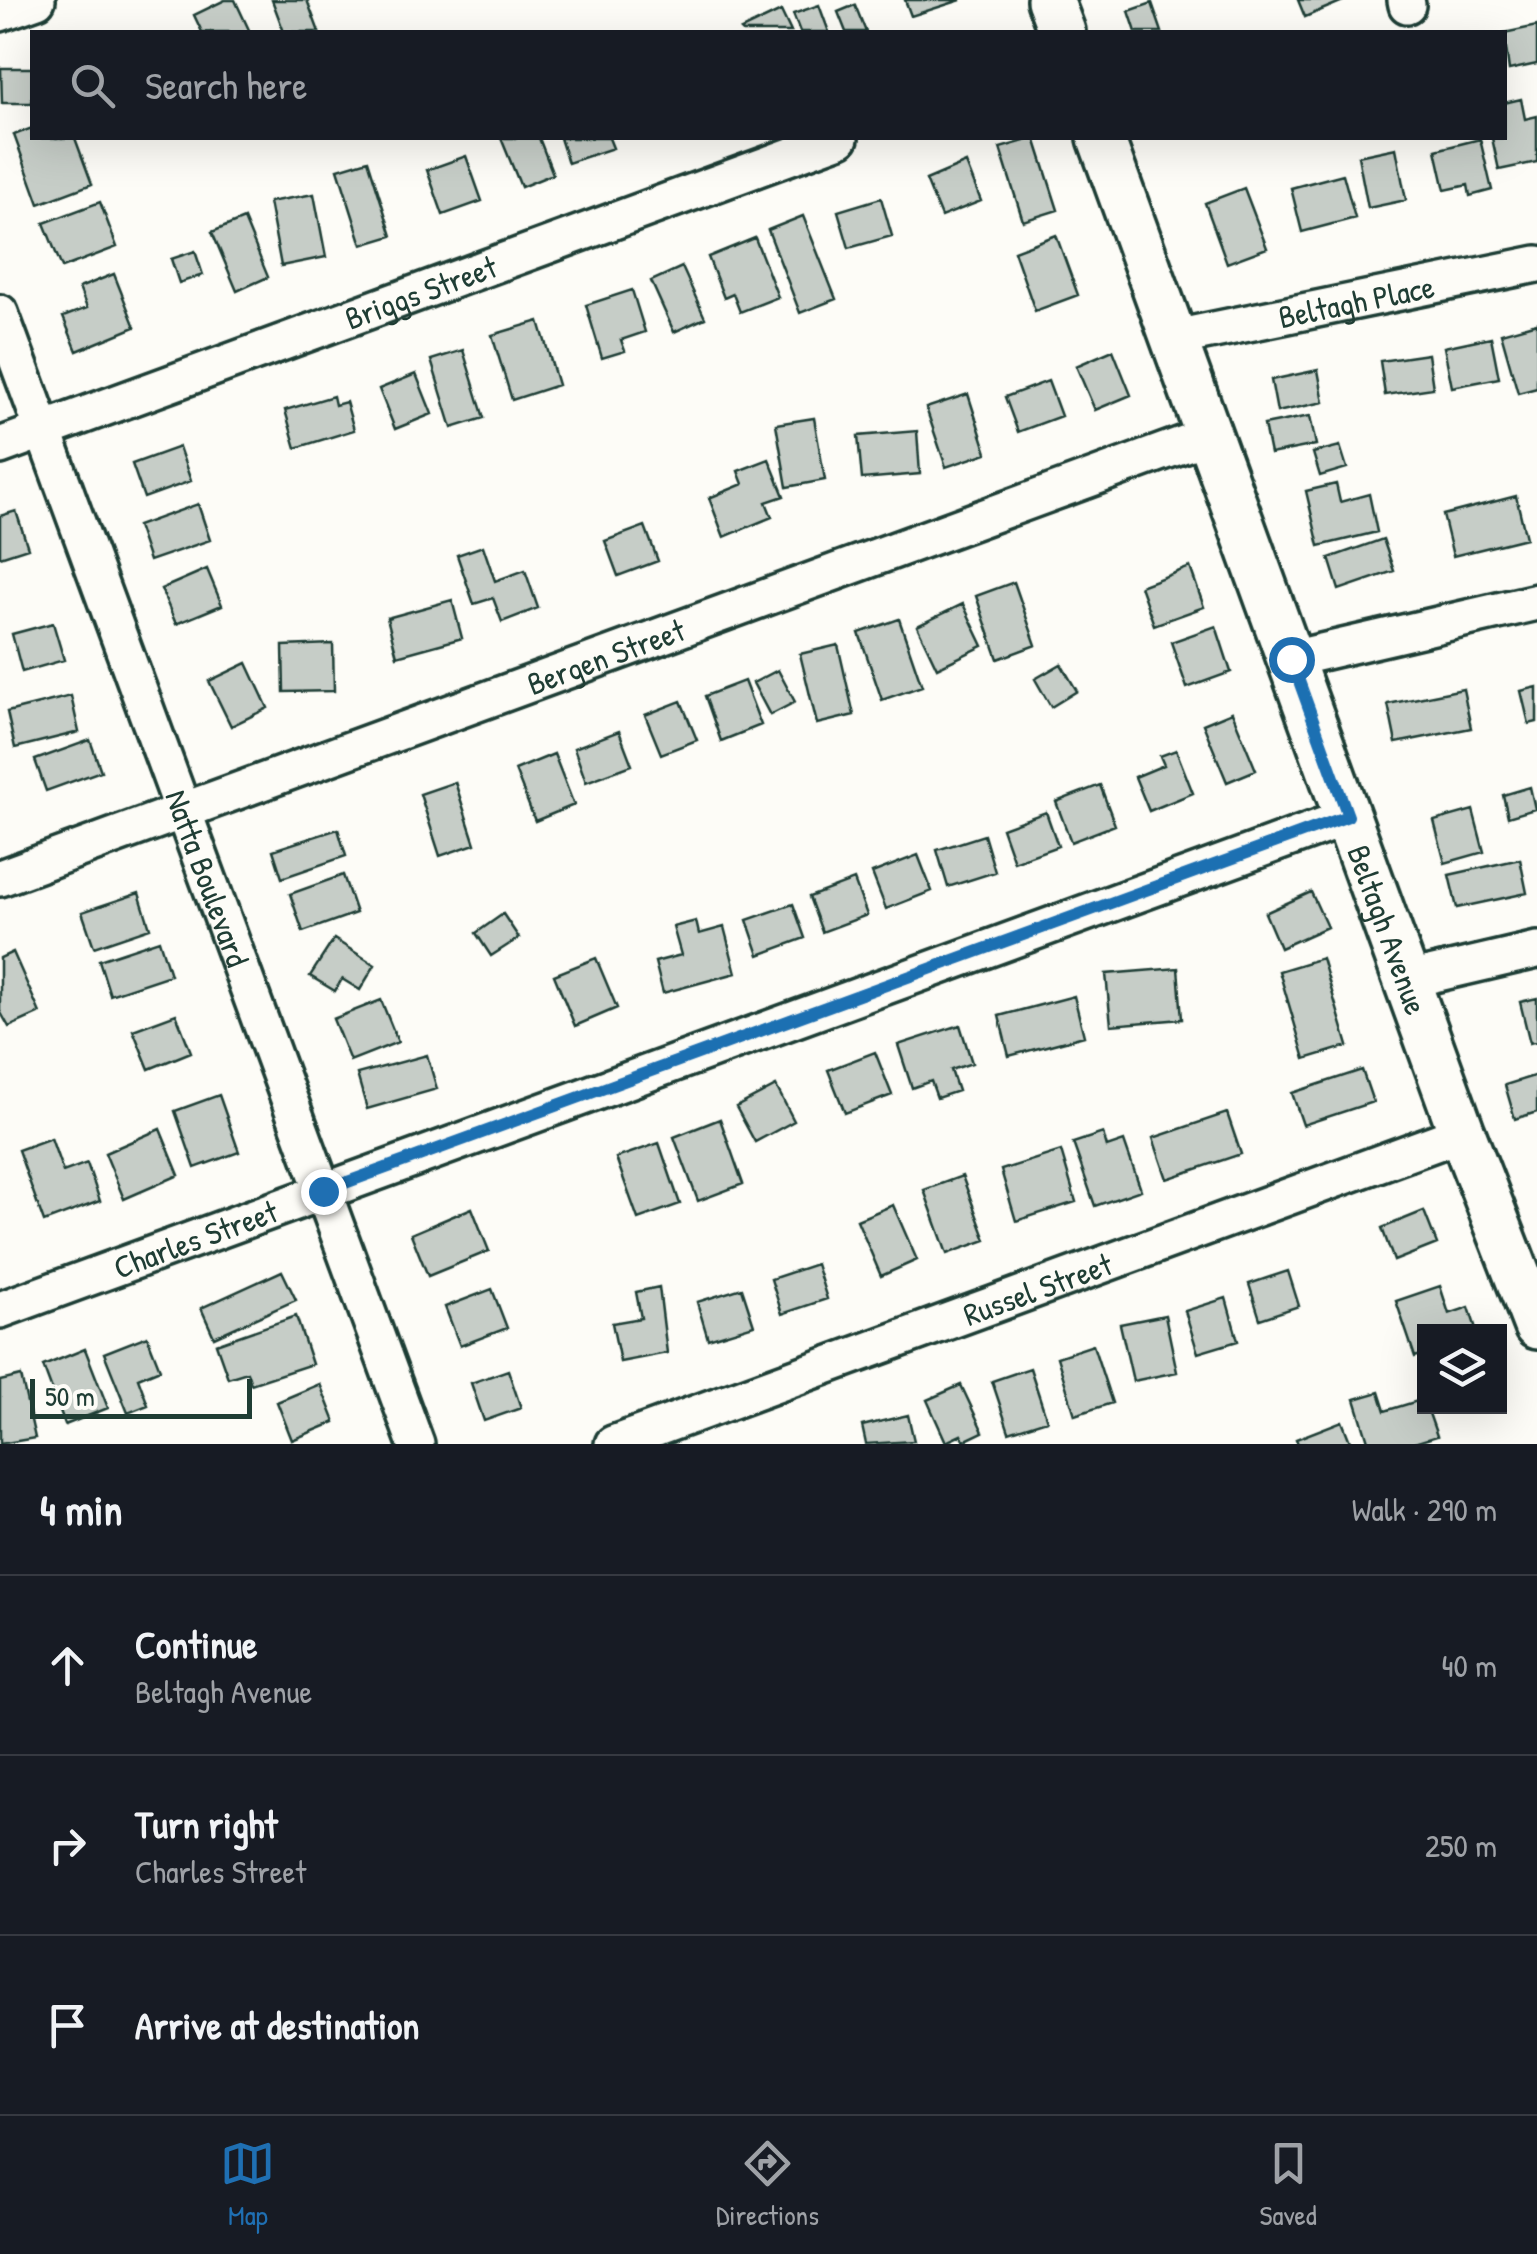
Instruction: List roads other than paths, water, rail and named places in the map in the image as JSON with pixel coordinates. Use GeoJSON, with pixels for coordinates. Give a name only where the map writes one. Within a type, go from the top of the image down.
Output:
{"type":"FeatureCollection","features":[{"type":"Feature","properties":{"kind":"street"},"geometry":{"type":"LineString","coordinates":[[0,14],[36,0]]}},
{"type":"Feature","properties":{"kind":"street"},"geometry":{"type":"LineString","coordinates":[[1050,0],[1061,30]]}},
{"type":"Feature","properties":{"kind":"street","name":"Briggs Street"},"geometry":{"type":"LineString","coordinates":[[0,446],[835,140]]}},
{"type":"Feature","properties":{"kind":"street","name":"Beltagh Avenue"},"geometry":{"type":"LineString","coordinates":[[1102,140],[1462,1132],[1537,1326]]}},
{"type":"Feature","properties":{"kind":"street","name":"Beltagh Place"},"geometry":{"type":"LineString","coordinates":[[1176,338],[1537,264]]}},
{"type":"Feature","properties":{"kind":"street","name":"Natta Boulevard"},"geometry":{"type":"LineString","coordinates":[[0,313],[416,1444]]}},
{"type":"Feature","properties":{"kind":"street","name":"Bergen Street"},"geometry":{"type":"LineString","coordinates":[[0,878],[1209,434]]}},
{"type":"Feature","properties":{"kind":"street"},"geometry":{"type":"LineString","coordinates":[[1291,659],[1537,602]]}},
{"type":"Feature","properties":{"kind":"street","name":"Charles Street"},"geometry":{"type":"LineString","coordinates":[[0,1310],[1348,816]]}},
{"type":"Feature","properties":{"kind":"street"},"geometry":{"type":"LineString","coordinates":[[1408,980],[1537,950]]}},
{"type":"Feature","properties":{"kind":"street","name":"Russel Street"},"geometry":{"type":"LineString","coordinates":[[613,1444],[1462,1132]]}}]}
